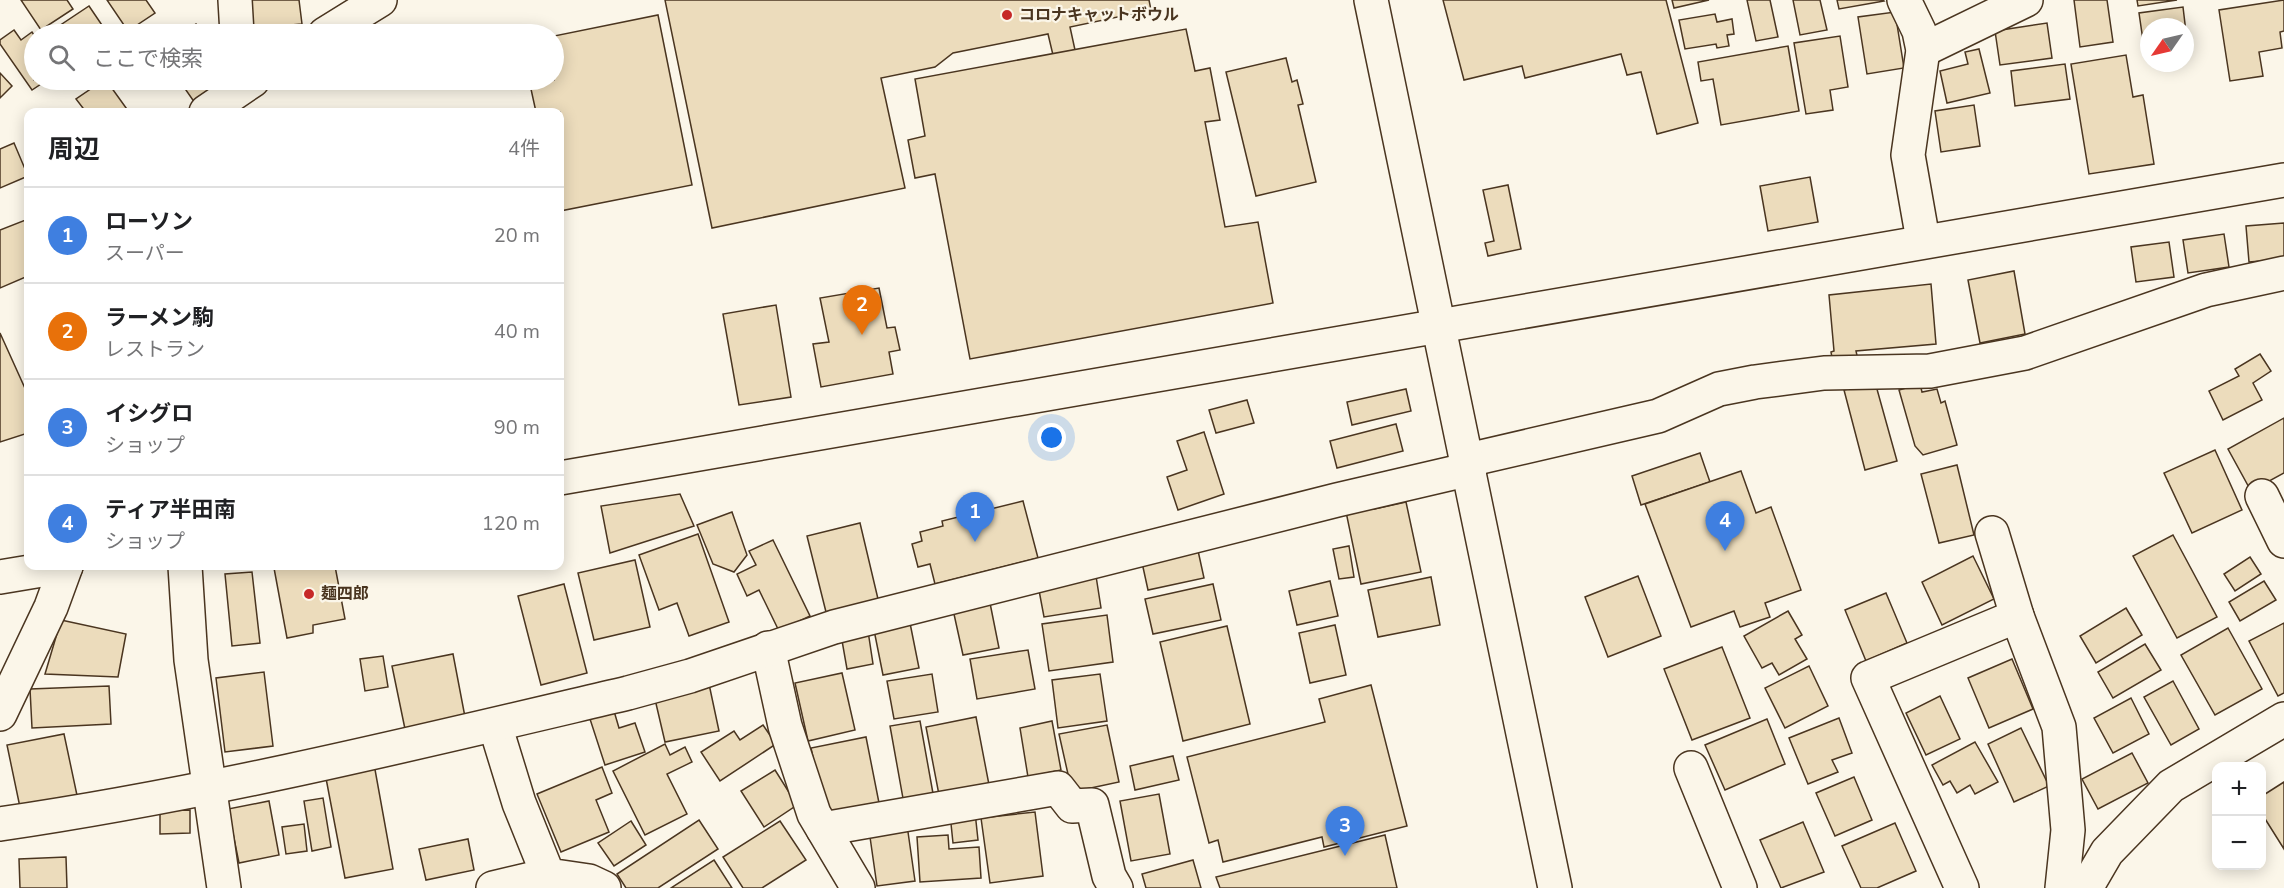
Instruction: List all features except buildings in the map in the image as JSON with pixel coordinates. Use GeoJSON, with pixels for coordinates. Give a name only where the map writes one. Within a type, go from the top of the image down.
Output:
{"type":"FeatureCollection","features":[{"type":"Feature","properties":{"kind":"street"},"geometry":{"type":"LineString","coordinates":[[235,0],[236,24]]}},
{"type":"Feature","properties":{"kind":"street"},"geometry":{"type":"LineString","coordinates":[[341,24],[380,0]]}},
{"type":"Feature","properties":{"kind":"street"},"geometry":{"type":"LineString","coordinates":[[1371,0],[1469,464],[1555,888]]}},
{"type":"Feature","properties":{"kind":"street"},"geometry":{"type":"LineString","coordinates":[[1904,0],[1919,31],[1923,50],[1908,154],[1923,240]]}},
{"type":"Feature","properties":{"kind":"street"},"geometry":{"type":"LineString","coordinates":[[1923,50],[2026,0]]}},
{"type":"Feature","properties":{"kind":"street"},"geometry":{"type":"LineString","coordinates":[[211,108],[235,90]]}},
{"type":"Feature","properties":{"kind":"street"},"geometry":{"type":"LineString","coordinates":[[564,477],[1923,240],[2284,180]]}},
{"type":"Feature","properties":{"kind":"street"},"geometry":{"type":"LineString","coordinates":[[0,824],[89,811],[210,788],[495,724],[690,676],[834,627],[1658,416],[1719,389],[1824,373],[1930,371],[2025,353],[2206,290],[2284,273]]}},
{"type":"Feature","properties":{"kind":"street"},"geometry":{"type":"LineString","coordinates":[[2262,496],[2284,541]]}},
{"type":"Feature","properties":{"kind":"street"},"geometry":{"type":"LineString","coordinates":[[1992,533],[2017,616],[2059,727],[2068,830],[2062,888]]}},
{"type":"Feature","properties":{"kind":"street"},"geometry":{"type":"LineString","coordinates":[[0,577],[42,570]]}},
{"type":"Feature","properties":{"kind":"street"},"geometry":{"type":"LineString","coordinates":[[0,714],[51,607],[65,570]]}},
{"type":"Feature","properties":{"kind":"street"},"geometry":{"type":"LineString","coordinates":[[185,570],[191,660],[224,888]]}},
{"type":"Feature","properties":{"kind":"street"},"geometry":{"type":"LineString","coordinates":[[1962,888],[1868,678],[2017,616]]}},
{"type":"Feature","properties":{"kind":"street"},"geometry":{"type":"LineString","coordinates":[[768,648],[785,726],[814,814],[858,888]]}},
{"type":"Feature","properties":{"kind":"street"},"geometry":{"type":"LineString","coordinates":[[2086,888],[2107,852],[2171,786],[2284,719]]}},
{"type":"Feature","properties":{"kind":"street"},"geometry":{"type":"LineString","coordinates":[[495,724],[519,803],[548,875]]}},
{"type":"Feature","properties":{"kind":"street"},"geometry":{"type":"LineString","coordinates":[[1691,768],[1740,888]]}},
{"type":"Feature","properties":{"kind":"street"},"geometry":{"type":"LineString","coordinates":[[823,829],[1058,788],[1071,806],[1092,805],[1109,876],[1116,888]]}},
{"type":"Feature","properties":{"kind":"street"},"geometry":{"type":"LineString","coordinates":[[493,888],[548,875],[589,881],[604,888]]}},
{"type":"Feature","properties":{"kind":"place","name":"コロナキャットボウル"},"geometry":{"type":"Point","coordinates":[1007,15]}},
{"type":"Feature","properties":{"kind":"place","name":"ラーメン駒"},"geometry":{"type":"Point","coordinates":[862,335]}},
{"type":"Feature","properties":{"kind":"place","name":"ローソン"},"geometry":{"type":"Point","coordinates":[975,542]}},
{"type":"Feature","properties":{"kind":"place","name":"ティア半田南"},"geometry":{"type":"Point","coordinates":[1725,551]}},
{"type":"Feature","properties":{"kind":"place","name":"麺四郎"},"geometry":{"type":"Point","coordinates":[309,594]}},
{"type":"Feature","properties":{"kind":"place","name":"イシグロ"},"geometry":{"type":"Point","coordinates":[1345,856]}}]}
